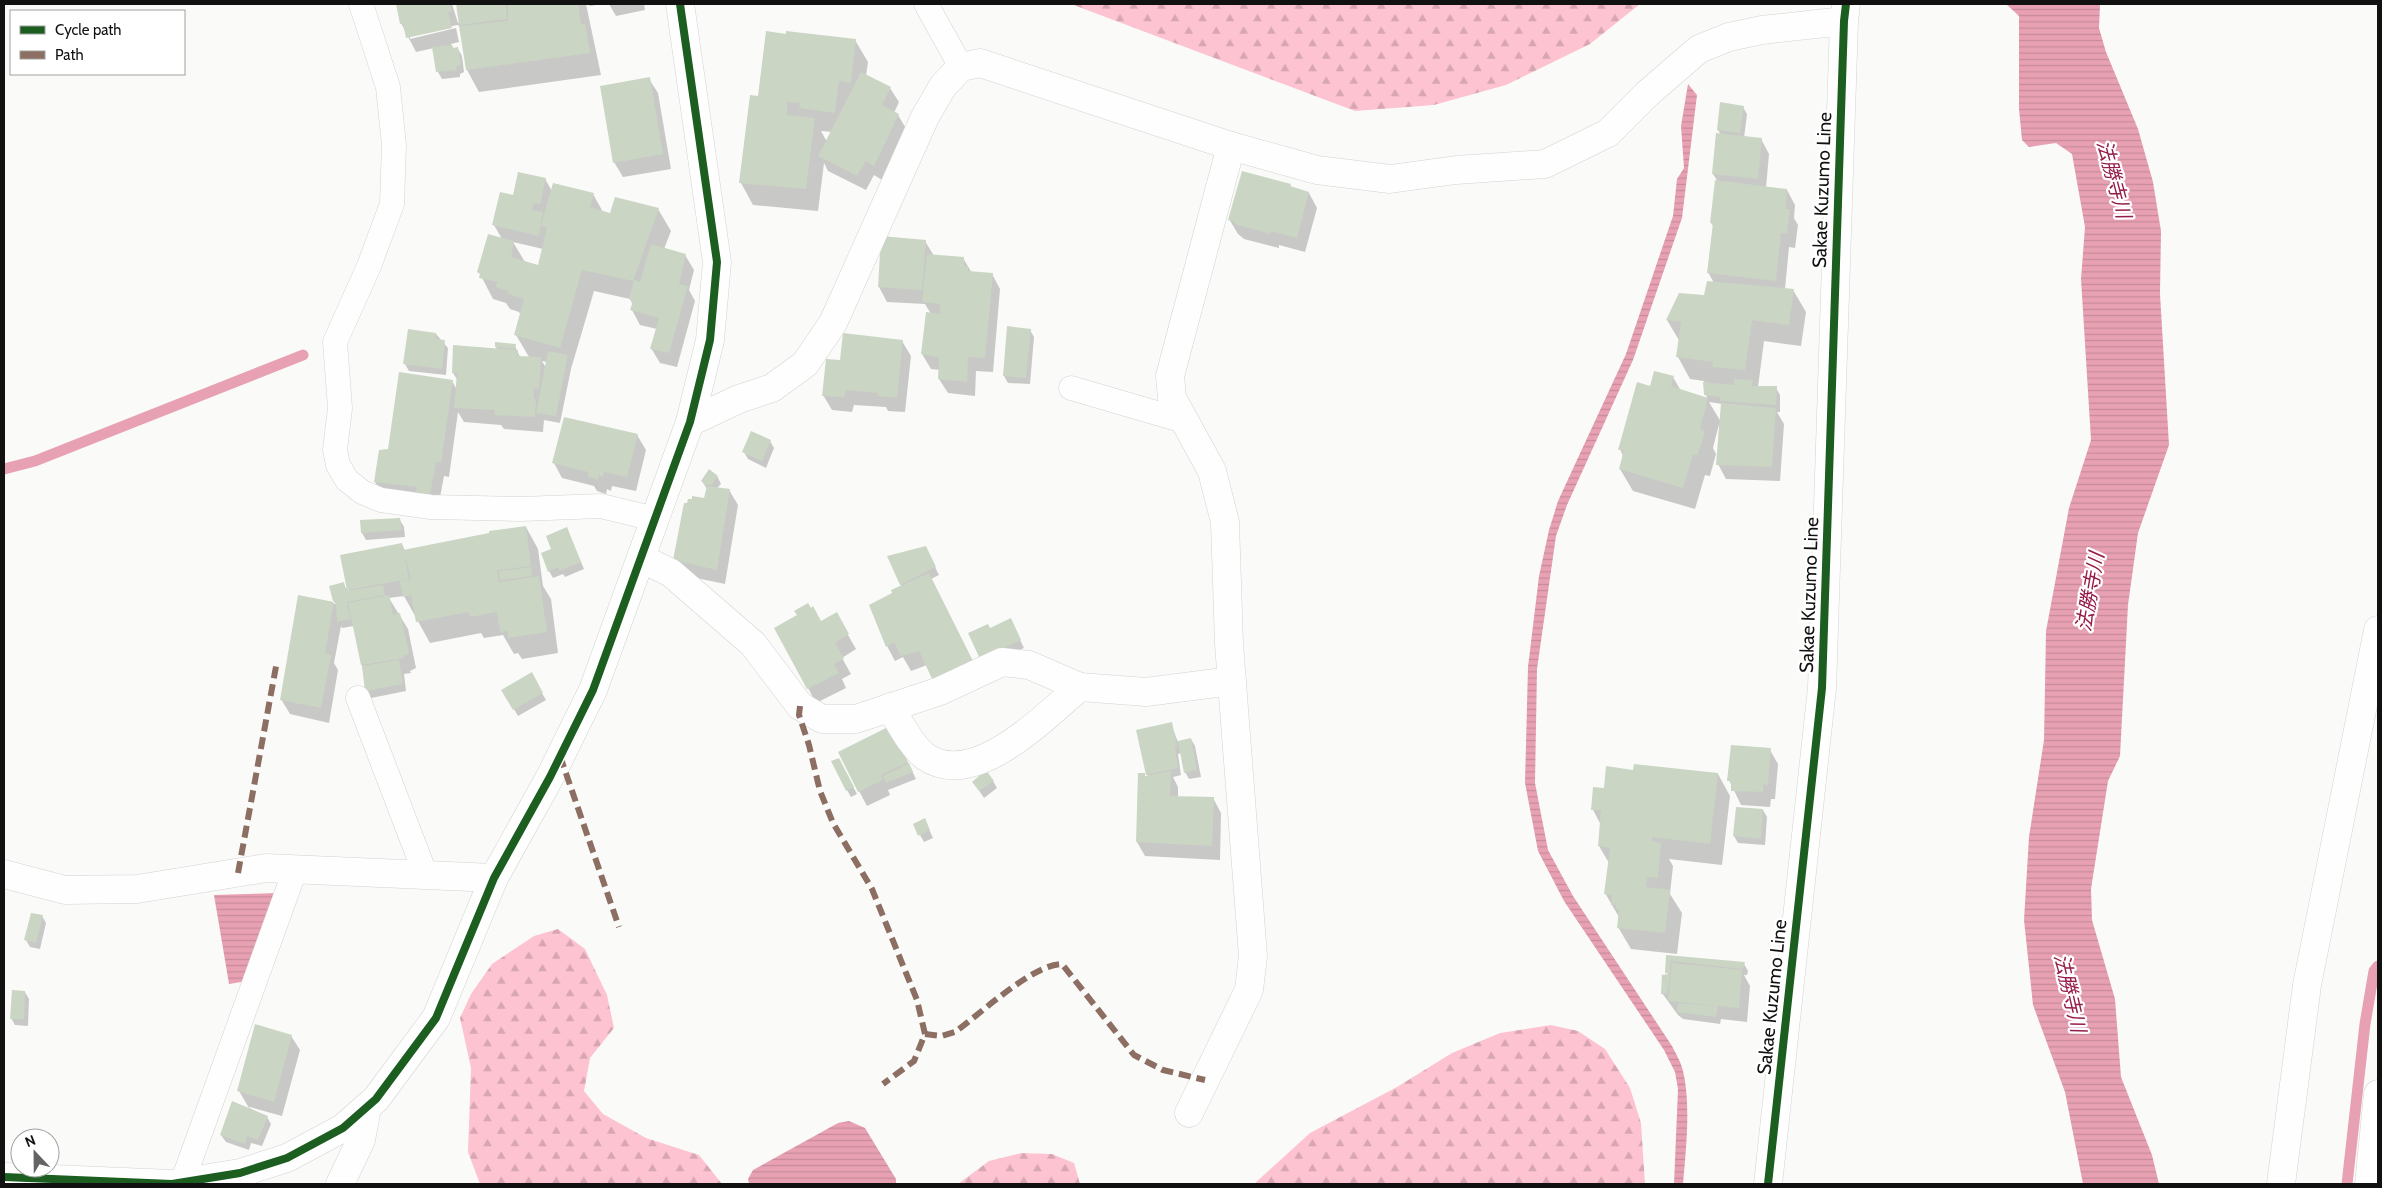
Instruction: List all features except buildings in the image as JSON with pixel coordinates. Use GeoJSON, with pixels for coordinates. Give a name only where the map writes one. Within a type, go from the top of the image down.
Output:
{"type":"FeatureCollection","features":[{"type":"Feature","properties":{"kind":"street"},"geometry":{"type":"LineString","coordinates":[[4,1177],[182,1182],[240,1173],[287,1158],[343,1128],[376,1099],[436,1018],[494,878],[550,777],[593,690],[690,422],[710,340],[717,262],[680,4]]}},
{"type":"Feature","properties":{"kind":"street"},"geometry":{"type":"LineString","coordinates":[[690,422],[739,400],[772,388],[805,364],[833,323],[924,118],[943,86],[961,67],[980,63],[1231,146],[1317,170],[1390,179],[1456,170],[1545,164],[1608,133],[1647,94],[1699,49],[1729,37],[1845,13]]}},
{"type":"Feature","properties":{"kind":"street","name":"Sakae Kuzumo Line"},"geometry":{"type":"LineString","coordinates":[[1768,1184],[1822,688],[1845,13]]}},
{"type":"Feature","properties":{"kind":"street"},"geometry":{"type":"LineString","coordinates":[[1189,1113],[1249,990],[1253,956],[1232,681],[1225,522],[1212,471],[1172,398],[1170,376],[1231,146]]}},
{"type":"Feature","properties":{"kind":"street"},"geometry":{"type":"LineString","coordinates":[[641,558],[671,573],[753,644],[800,706],[822,719],[856,719],[940,690],[1002,662],[1029,665],[1080,688],[1146,692],[1232,681]]}},
{"type":"Feature","properties":{"kind":"street"},"geometry":{"type":"LineString","coordinates":[[2281,1184],[2307,985],[2378,630]]}},
{"type":"Feature","properties":{"kind":"street"},"geometry":{"type":"LineString","coordinates":[[890,708],[914,744],[926,756],[938,763],[959,766],[978,763],[1009,744],[1080,688]]}},
{"type":"Feature","properties":{"kind":"street"},"geometry":{"type":"LineString","coordinates":[[4,874],[65,890],[137,889],[266,868],[494,878]]}},
{"type":"Feature","properties":{"kind":"street"},"geometry":{"type":"LineString","coordinates":[[2369,1184],[2378,1094]]}},
{"type":"Feature","properties":{"kind":"street"},"geometry":{"type":"LineString","coordinates":[[340,1184],[361,1140],[367,1107]]}},
{"type":"Feature","properties":{"kind":"lane"},"geometry":{"type":"LineString","coordinates":[[361,4],[388,87],[394,145],[392,204],[369,266],[335,342],[340,408],[336,450],[338,465],[347,480],[362,492],[381,500],[431,507],[521,510],[602,506],[655,519]]}},
{"type":"Feature","properties":{"kind":"lane"},"geometry":{"type":"LineString","coordinates":[[926,4],[961,67]]}},
{"type":"Feature","properties":{"kind":"lane"},"geometry":{"type":"LineString","coordinates":[[1071,388],[1184,420]]}},
{"type":"Feature","properties":{"kind":"lane"},"geometry":{"type":"LineString","coordinates":[[358,698],[426,876]]}},
{"type":"Feature","properties":{"kind":"lane"},"geometry":{"type":"LineString","coordinates":[[182,1182],[295,870]]}},
{"type":"Feature","properties":{"kind":"green space"},"geometry":{"type":"Polygon","coordinates":[[[1071,4],[1640,4],[1590,44],[1506,85],[1434,105],[1355,111],[1071,4]]]}},
{"type":"Feature","properties":{"kind":"green space"},"geometry":{"type":"Polygon","coordinates":[[[558,929],[585,949],[607,995],[614,1028],[590,1058],[584,1091],[603,1114],[646,1138],[699,1155],[722,1184],[480,1184],[468,1152],[471,1068],[460,1018],[471,994],[492,964],[534,936],[558,929]]]}},
{"type":"Feature","properties":{"kind":"green space"},"geometry":{"type":"Polygon","coordinates":[[[1551,1025],[1578,1031],[1605,1049],[1630,1088],[1641,1123],[1645,1184],[1254,1184],[1310,1133],[1397,1087],[1452,1053],[1500,1033],[1551,1025]]]}},
{"type":"Feature","properties":{"kind":"green space"},"geometry":{"type":"Polygon","coordinates":[[[1021,1153],[1052,1154],[1074,1163],[1080,1184],[958,1184],[989,1161],[1021,1153]]]}},
{"type":"Feature","properties":{"kind":"water","name":"法勝寺川"},"geometry":{"type":"Polygon","coordinates":[[[2006,4],[2100,4],[2099,28],[2106,52],[2138,129],[2153,182],[2161,231],[2160,294],[2169,445],[2138,533],[2128,605],[2120,756],[2108,781],[2091,889],[2092,920],[2115,999],[2121,1077],[2152,1155],[2159,1184],[2083,1184],[2065,1092],[2033,1005],[2024,920],[2029,837],[2044,740],[2046,631],[2069,508],[2091,440],[2081,279],[2085,227],[2072,154],[2056,143],[2029,147],[2022,140],[2019,109],[2019,16],[2006,4]]]}},
{"type":"Feature","properties":{"kind":"water"},"geometry":{"type":"Polygon","coordinates":[[[1688,84],[1697,95],[1682,218],[1633,360],[1567,505],[1556,536],[1537,669],[1535,783],[1548,850],[1573,896],[1672,1046],[1681,1064],[1687,1098],[1686,1142],[1683,1184],[1674,1184],[1678,1089],[1675,1072],[1664,1050],[1564,901],[1538,851],[1525,783],[1528,667],[1539,576],[1549,530],[1558,501],[1626,354],[1673,216],[1677,179],[1684,168],[1681,126],[1688,84]]]}},
{"type":"Feature","properties":{"kind":"water"},"geometry":{"type":"Polygon","coordinates":[[[277,893],[247,981],[229,984],[214,895],[277,893]]]}},
{"type":"Feature","properties":{"kind":"water"},"geometry":{"type":"Polygon","coordinates":[[[849,1121],[865,1128],[896,1179],[896,1184],[749,1184],[748,1179],[753,1170],[838,1123],[849,1121]]]}},
{"type":"Feature","properties":{"kind":"waterway"},"geometry":{"type":"LineString","coordinates":[[4,469],[35,461],[303,355]]}},
{"type":"Feature","properties":{"kind":"waterway"},"geometry":{"type":"LineString","coordinates":[[2347,1184],[2365,1024],[2374,971],[2378,966]]}},
{"type":"Feature","properties":{"kind":"marked path"},"geometry":{"type":"LineString","coordinates":[[238,873],[277,661]]}},
{"type":"Feature","properties":{"kind":"marked path"},"geometry":{"type":"LineString","coordinates":[[800,706],[799,715],[809,745],[820,791],[833,823],[872,889],[917,1000],[925,1034],[914,1061],[883,1084]]}},
{"type":"Feature","properties":{"kind":"marked path"},"geometry":{"type":"LineString","coordinates":[[560,756],[619,927]]}},
{"type":"Feature","properties":{"kind":"marked path"},"geometry":{"type":"LineString","coordinates":[[925,1034],[942,1036],[955,1032],[1022,981],[1050,966],[1062,964],[1134,1055],[1163,1070],[1205,1080]]}},
{"type":"Feature","properties":{"kind":"cycle path"},"geometry":{"type":"LineString","coordinates":[[4,1177],[172,1184],[240,1173],[287,1158],[343,1128],[376,1099],[436,1018],[494,878],[550,777],[593,690],[690,422],[710,340],[717,262],[680,4]]}},
{"type":"Feature","properties":{"kind":"cycle path"},"geometry":{"type":"LineString","coordinates":[[1768,1184],[1822,688],[1846,4]]}}]}
